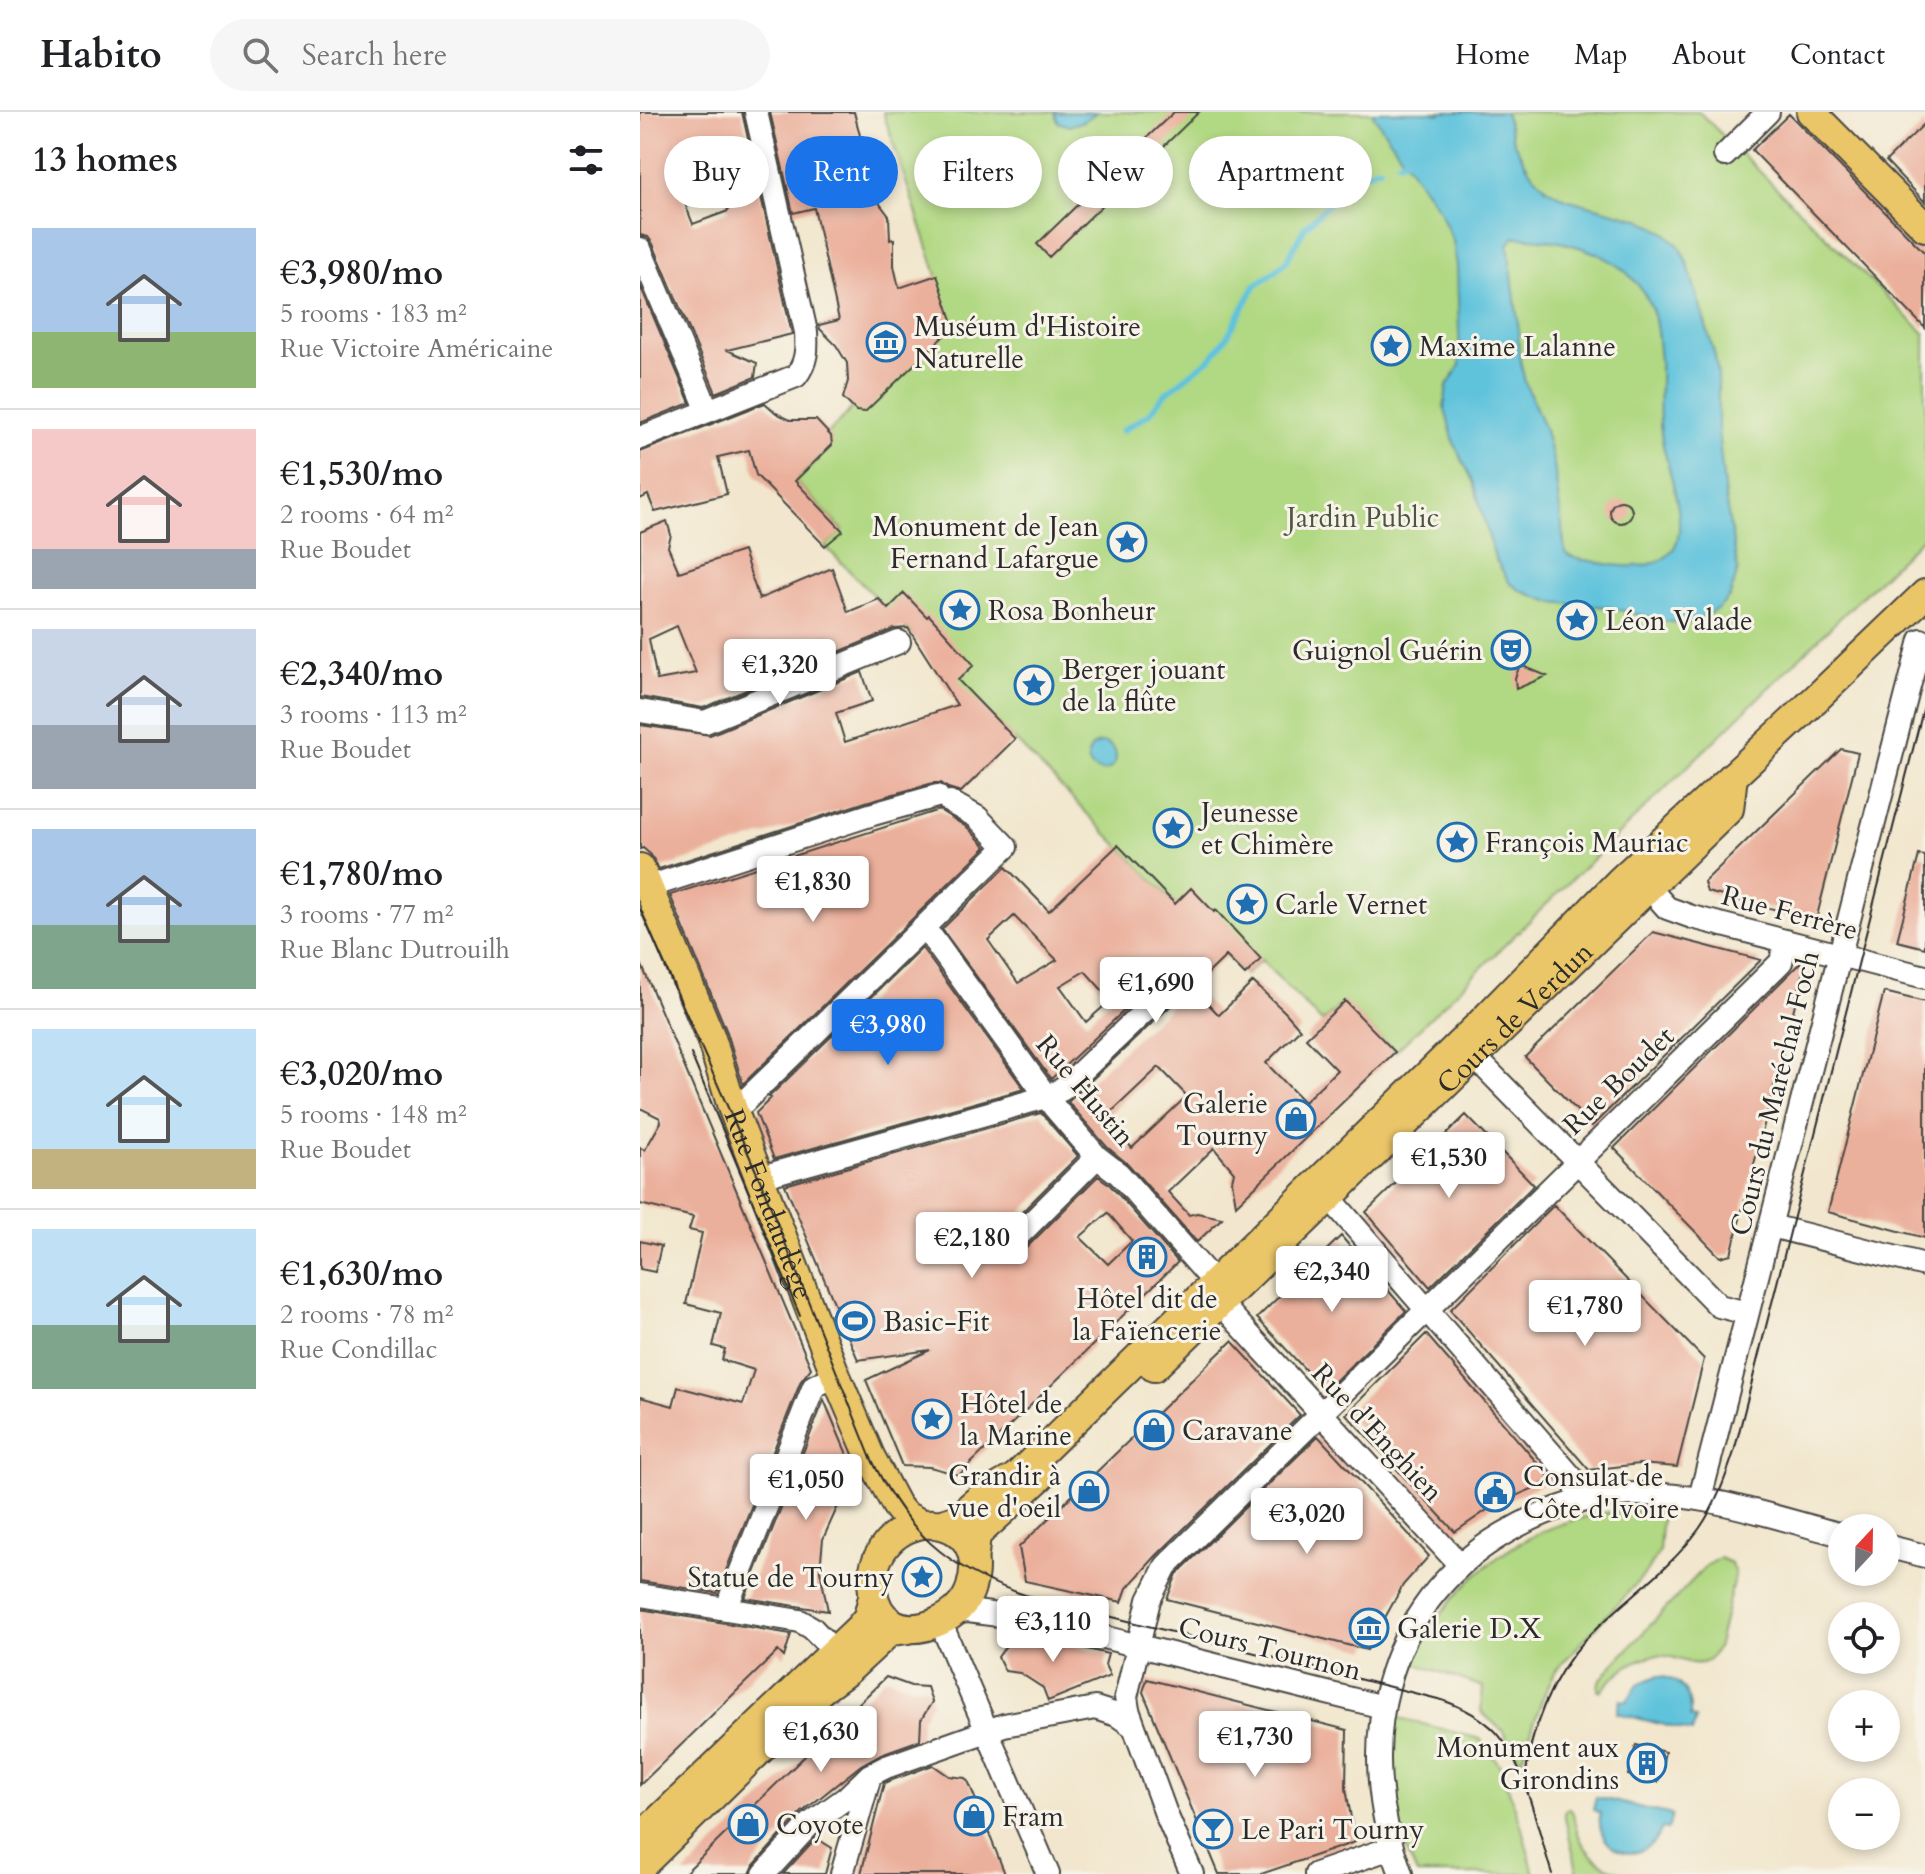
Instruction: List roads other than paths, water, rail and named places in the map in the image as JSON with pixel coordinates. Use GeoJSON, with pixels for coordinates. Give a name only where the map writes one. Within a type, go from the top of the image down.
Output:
{"type":"FeatureCollection","features":[{"type":"Feature","properties":{"kind":"main road"},"geometry":{"type":"LineString","coordinates":[[1811,112],[1921,216]]}},
{"type":"Feature","properties":{"kind":"main road","name":"Cours de Verdun"},"geometry":{"type":"LineString","coordinates":[[974,1554],[976,1535],[986,1524],[1029,1488],[1217,1293],[1330,1198],[1620,881],[1925,594]]}},
{"type":"Feature","properties":{"kind":"main road","name":"Cours de Verdun"},"geometry":{"type":"LineString","coordinates":[[932,1524],[955,1520],[983,1496],[1016,1477],[1217,1293],[1467,1050],[1649,888],[1729,809],[1733,776]]}},
{"type":"Feature","properties":{"kind":"main road","name":"Rue Fondaudège"},"geometry":{"type":"LineString","coordinates":[[644,877],[711,1038],[732,1107],[836,1376],[886,1489],[904,1515],[932,1524]]}},
{"type":"Feature","properties":{"kind":"main road"},"geometry":{"type":"LineString","coordinates":[[640,1838],[868,1617],[873,1597],[873,1573],[881,1551],[902,1530],[932,1524],[961,1535],[974,1554],[971,1585],[963,1604],[948,1617],[890,1631],[847,1671],[821,1690],[640,1867]]}},
{"type":"Feature","properties":{"kind":"main road"},"geometry":{"type":"LineString","coordinates":[[873,1597],[884,1617],[907,1629]]}},
{"type":"Feature","properties":{"kind":"street"},"geometry":{"type":"LineString","coordinates":[[640,438],[796,376],[803,367],[808,350],[806,332],[756,112]]}},
{"type":"Feature","properties":{"kind":"street"},"geometry":{"type":"LineString","coordinates":[[1725,155],[1768,112]]}},
{"type":"Feature","properties":{"kind":"street"},"geometry":{"type":"LineString","coordinates":[[640,249],[708,411]]}},
{"type":"Feature","properties":{"kind":"street","name":"Cours du Maréchal Foch"},"geometry":{"type":"LineString","coordinates":[[1700,1498],[1840,956],[1916,694],[1923,640],[1899,618]]}},
{"type":"Feature","properties":{"kind":"street"},"geometry":{"type":"LineString","coordinates":[[640,711],[705,722],[899,642]]}},
{"type":"Feature","properties":{"kind":"street"},"geometry":{"type":"LineString","coordinates":[[644,877],[873,814],[943,799],[977,817],[1006,847],[744,1102],[732,1107]]}},
{"type":"Feature","properties":{"kind":"street"},"geometry":{"type":"LineString","coordinates":[[1649,888],[1652,872],[1684,821]]}},
{"type":"Feature","properties":{"kind":"street","name":"Rue Ferrère"},"geometry":{"type":"LineString","coordinates":[[1649,888],[1667,908],[1692,917],[1925,977]]}},
{"type":"Feature","properties":{"kind":"street","name":"Rue Hustin"},"geometry":{"type":"LineString","coordinates":[[922,929],[933,939],[1046,1097],[1097,1157],[1119,1174],[1217,1293]]}},
{"type":"Feature","properties":{"kind":"street","name":"Rue Boudet"},"geometry":{"type":"LineString","coordinates":[[1192,1874],[1134,1727],[1126,1697],[1149,1600],[1166,1566],[1781,962],[1786,941]]}},
{"type":"Feature","properties":{"kind":"street"},"geometry":{"type":"LineString","coordinates":[[760,1180],[775,1173],[1046,1097],[1063,1089],[1171,986]]}},
{"type":"Feature","properties":{"kind":"street"},"geometry":{"type":"LineString","coordinates":[[1467,1050],[1719,1306],[1747,1313]]}},
{"type":"Feature","properties":{"kind":"street"},"geometry":{"type":"LineString","coordinates":[[1012,1242],[1097,1157]]}},
{"type":"Feature","properties":{"kind":"street"},"geometry":{"type":"LineString","coordinates":[[1330,1198],[1574,1480],[1580,1501]]}},
{"type":"Feature","properties":{"kind":"street"},"geometry":{"type":"LineString","coordinates":[[1771,1226],[1925,1265]]}},
{"type":"Feature","properties":{"kind":"street","name":"Rue d'Enghien"},"geometry":{"type":"LineString","coordinates":[[1217,1293],[1321,1414],[1460,1565]]}},
{"type":"Feature","properties":{"kind":"street"},"geometry":{"type":"LineString","coordinates":[[729,1609],[731,1596],[814,1386],[836,1376]]}},
{"type":"Feature","properties":{"kind":"street"},"geometry":{"type":"LineString","coordinates":[[1401,1874],[1382,1813],[1379,1734],[1383,1707],[1395,1663],[1417,1618],[1437,1588],[1487,1543],[1519,1524],[1580,1501],[1646,1494],[1700,1498],[1828,1531]]}},
{"type":"Feature","properties":{"kind":"street"},"geometry":{"type":"LineString","coordinates":[[1900,1550],[1925,1556]]}},
{"type":"Feature","properties":{"kind":"street"},"geometry":{"type":"LineString","coordinates":[[640,1595],[805,1623],[834,1651]]}},
{"type":"Feature","properties":{"kind":"street","name":"Cours Tournon"},"geometry":{"type":"LineString","coordinates":[[948,1617],[968,1611],[1035,1620],[1383,1707]]}},
{"type":"Feature","properties":{"kind":"street"},"geometry":{"type":"LineString","coordinates":[[948,1617],[987,1730],[1048,1874]]}},
{"type":"Feature","properties":{"kind":"street"},"geometry":{"type":"LineString","coordinates":[[764,1874],[811,1823],[870,1775],[925,1752],[1004,1725],[1095,1708],[1117,1715],[1134,1727]]}},
{"type":"Feature","properties":{"kind":"street"},"geometry":{"type":"LineString","coordinates":[[842,1874],[870,1775]]}},
{"type":"Feature","properties":{"kind":"street"},"geometry":{"type":"LineString","coordinates":[[834,1807],[851,1810],[857,1820]]}},
{"type":"Feature","properties":{"kind":"street"},"geometry":{"type":"LineString","coordinates":[[1316,1874],[1391,1848]]}},
{"type":"Feature","properties":{"kind":"water"},"geometry":{"type":"Polygon","coordinates":[[[1097,112],[1069,126],[1058,122],[1055,113],[1097,112]]]}},
{"type":"Feature","properties":{"kind":"water"},"geometry":{"type":"Polygon","coordinates":[[[1371,112],[1505,112],[1514,143],[1530,171],[1547,189],[1566,199],[1640,219],[1666,233],[1680,247],[1687,262],[1718,374],[1718,430],[1725,497],[1738,570],[1730,596],[1719,608],[1694,623],[1668,622],[1607,607],[1551,602],[1521,591],[1509,582],[1495,558],[1473,481],[1455,446],[1444,406],[1447,386],[1460,365],[1457,267],[1453,241],[1439,210],[1371,112]],[[1514,237],[1508,245],[1519,355],[1525,382],[1544,427],[1554,464],[1565,551],[1576,559],[1613,565],[1649,565],[1668,555],[1675,546],[1679,522],[1661,430],[1660,361],[1651,307],[1641,289],[1612,262],[1575,246],[1514,237]]]}},
{"type":"Feature","properties":{"kind":"water"},"geometry":{"type":"Polygon","coordinates":[[[1102,743],[1112,747],[1116,757],[1112,767],[1102,771],[1092,767],[1088,757],[1092,747],[1102,743]]]}},
{"type":"Feature","properties":{"kind":"water"},"geometry":{"type":"Polygon","coordinates":[[[1657,1676],[1672,1680],[1687,1694],[1690,1717],[1696,1718],[1692,1732],[1617,1713],[1620,1700],[1627,1701],[1638,1684],[1657,1676]]]}},
{"type":"Feature","properties":{"kind":"water"},"geometry":{"type":"Polygon","coordinates":[[[1596,1797],[1672,1815],[1668,1829],[1662,1828],[1655,1841],[1645,1849],[1634,1853],[1623,1852],[1605,1839],[1600,1813],[1593,1810],[1596,1797]]]}},
{"type":"Feature","properties":{"kind":"waterway"},"geometry":{"type":"LineString","coordinates":[[1399,162],[1405,159]]}},
{"type":"Feature","properties":{"kind":"waterway"},"geometry":{"type":"LineString","coordinates":[[1122,431],[1150,413],[1165,394],[1212,357],[1255,286],[1287,260],[1305,227],[1333,200],[1348,180],[1380,168]]}},
{"type":"Feature","properties":{"kind":"tram line"},"geometry":{"type":"LineString","coordinates":[[1525,1783],[1537,1725],[1562,1670],[1586,1639],[1687,1545],[1720,1492],[1734,1452],[1925,702]]}},
{"type":"Feature","properties":{"kind":"tram line"},"geometry":{"type":"LineString","coordinates":[[640,909],[760,1180],[870,1456],[898,1506],[931,1544],[973,1573],[1025,1595],[1442,1700],[1470,1712],[1495,1731],[1514,1760],[1530,1798],[1552,1874]]}},
{"type":"Feature","properties":{"kind":"tram line"},"geometry":{"type":"LineString","coordinates":[[691,1054],[800,1316]]}},
{"type":"Feature","properties":{"kind":"place","name":"Muséum d'Histoire Naturelle"},"geometry":{"type":"Point","coordinates":[886,342]}},
{"type":"Feature","properties":{"kind":"place","name":"Maxime Lalanne"},"geometry":{"type":"Point","coordinates":[1391,346]}},
{"type":"Feature","properties":{"kind":"place","name":"Monument de Jean Fernand Lafargue"},"geometry":{"type":"Point","coordinates":[1127,542]}},
{"type":"Feature","properties":{"kind":"place","name":"Rosa Bonheur"},"geometry":{"type":"Point","coordinates":[960,610]}},
{"type":"Feature","properties":{"kind":"place","name":"Léon Valade"},"geometry":{"type":"Point","coordinates":[1577,620]}},
{"type":"Feature","properties":{"kind":"place","name":"Guignol Guérin"},"geometry":{"type":"Point","coordinates":[1511,650]}},
{"type":"Feature","properties":{"kind":"place","name":"Berger jouant de la flûte"},"geometry":{"type":"Point","coordinates":[1034,685]}},
{"type":"Feature","properties":{"kind":"place","name":"Jeunesse et Chimère"},"geometry":{"type":"Point","coordinates":[1173,828]}},
{"type":"Feature","properties":{"kind":"place","name":"François Mauriac"},"geometry":{"type":"Point","coordinates":[1457,842]}},
{"type":"Feature","properties":{"kind":"place","name":"Carle Vernet"},"geometry":{"type":"Point","coordinates":[1247,904]}},
{"type":"Feature","properties":{"kind":"place","name":"Galerie Tourny"},"geometry":{"type":"Point","coordinates":[1296,1119]}},
{"type":"Feature","properties":{"kind":"place","name":"Hôtel dit de la Faïencerie"},"geometry":{"type":"Point","coordinates":[1147,1257]}},
{"type":"Feature","properties":{"kind":"place","name":"Basic-Fit"},"geometry":{"type":"Point","coordinates":[855,1321]}},
{"type":"Feature","properties":{"kind":"place","name":"Hôtel de la Marine"},"geometry":{"type":"Point","coordinates":[932,1419]}},
{"type":"Feature","properties":{"kind":"place","name":"Caravane"},"geometry":{"type":"Point","coordinates":[1154,1430]}},
{"type":"Feature","properties":{"kind":"place","name":"Grandir à vue d'oeil"},"geometry":{"type":"Point","coordinates":[1089,1491]}},
{"type":"Feature","properties":{"kind":"place","name":"Consulat de Côte d'Ivoire"},"geometry":{"type":"Point","coordinates":[1495,1492]}},
{"type":"Feature","properties":{"kind":"place","name":"Statue de Tourny"},"geometry":{"type":"Point","coordinates":[922,1577]}},
{"type":"Feature","properties":{"kind":"place","name":"Galerie D.X"},"geometry":{"type":"Point","coordinates":[1369,1628]}},
{"type":"Feature","properties":{"kind":"place","name":"Monument aux Girondins"},"geometry":{"type":"Point","coordinates":[1647,1763]}},
{"type":"Feature","properties":{"kind":"place","name":"Fram"},"geometry":{"type":"Point","coordinates":[974,1816]}},
{"type":"Feature","properties":{"kind":"place","name":"Coyote"},"geometry":{"type":"Point","coordinates":[748,1824]}},
{"type":"Feature","properties":{"kind":"place","name":"Le Pari Tourny"},"geometry":{"type":"Point","coordinates":[1213,1829]}},
{"type":"Feature","properties":{"kind":"park label","name":"Jardin Public"},"geometry":{"type":"Point","coordinates":[1363,517]}}]}
